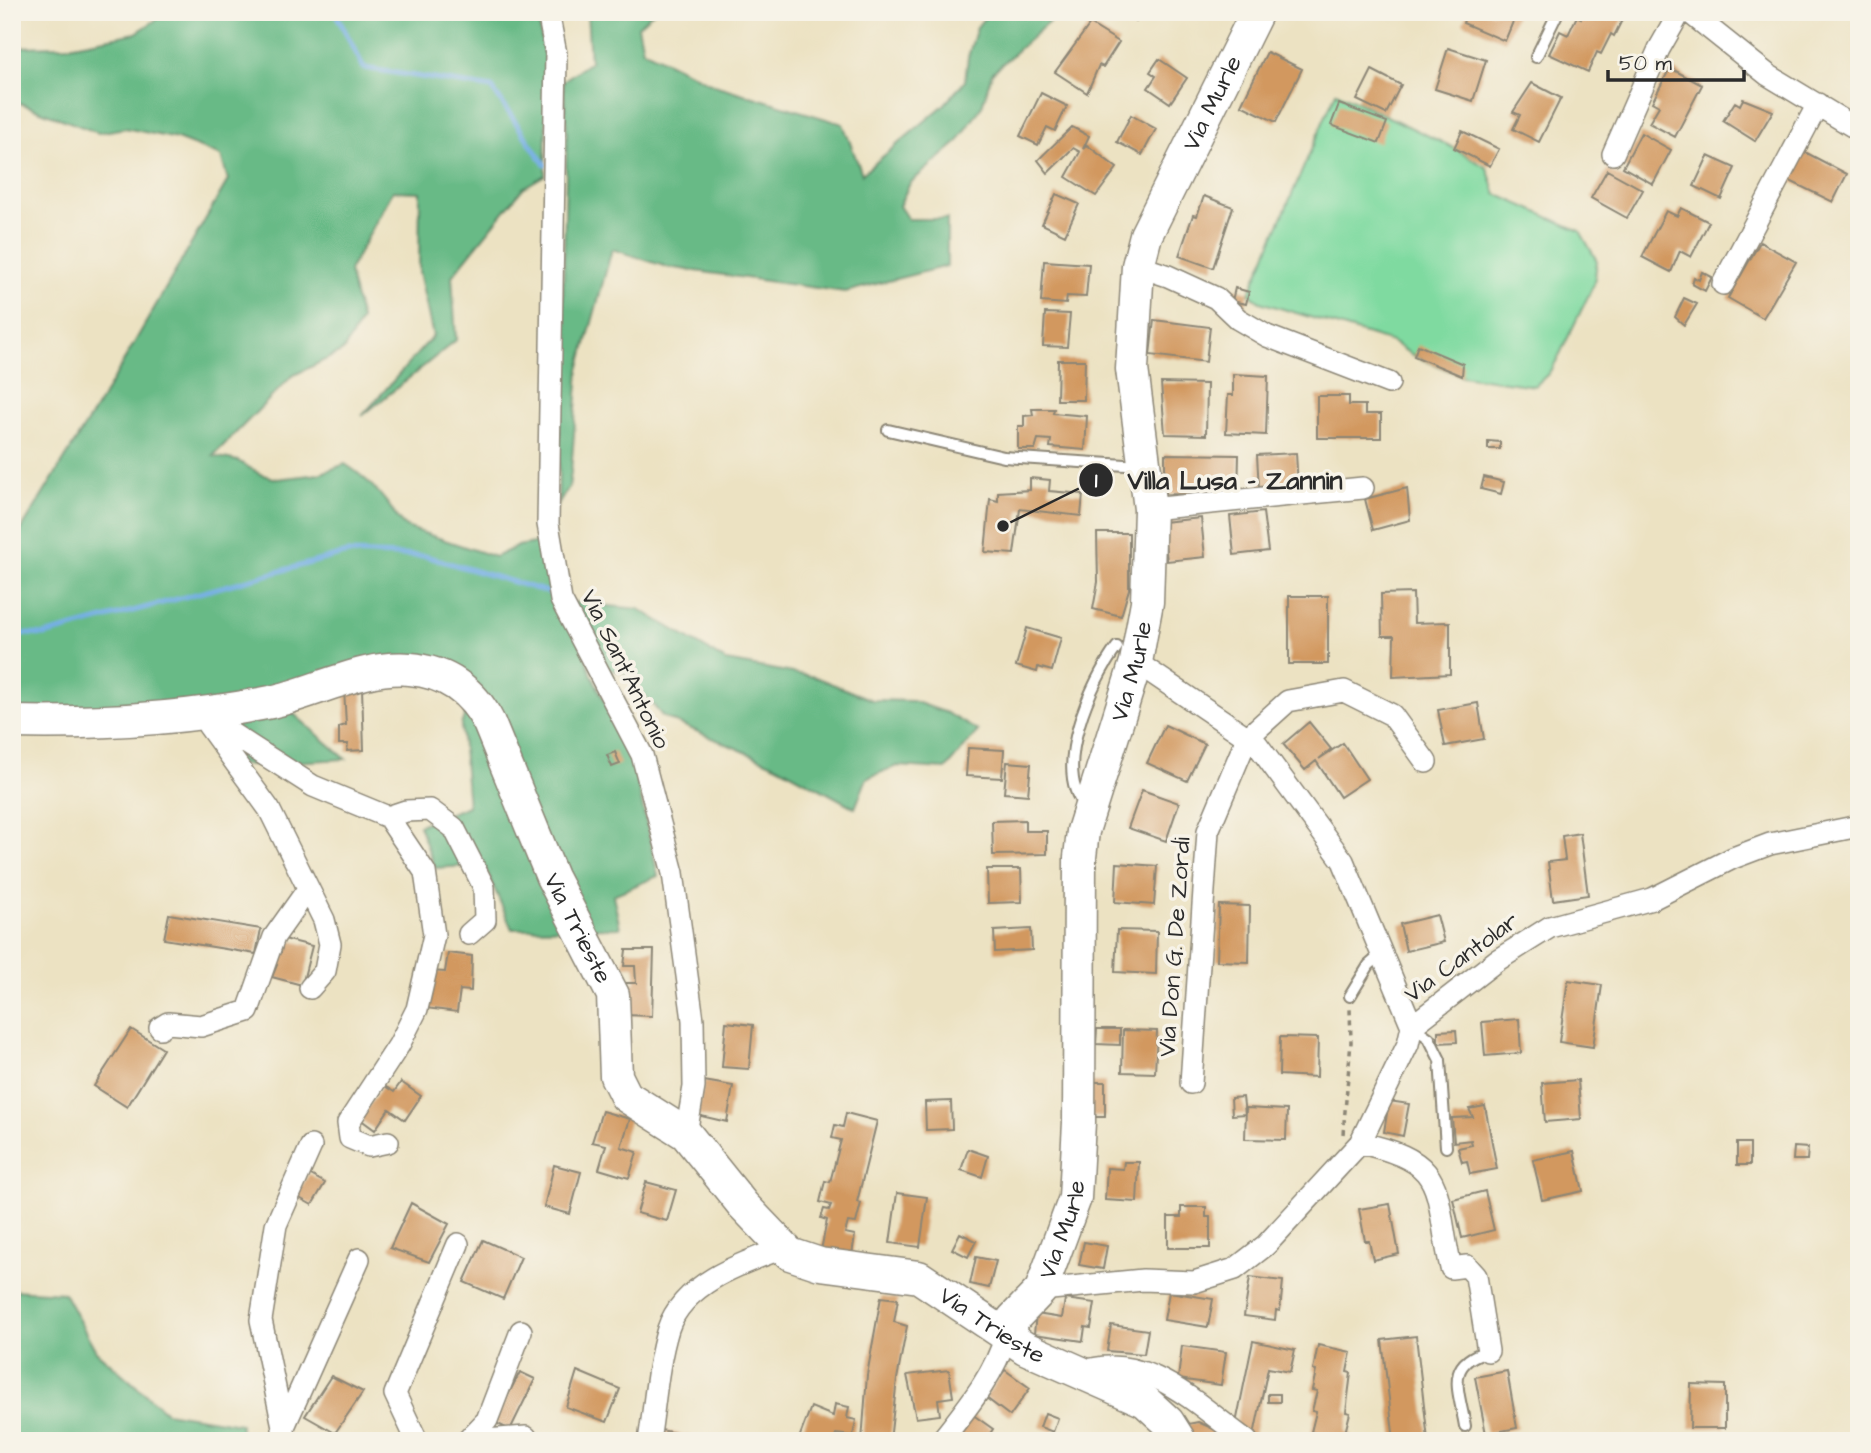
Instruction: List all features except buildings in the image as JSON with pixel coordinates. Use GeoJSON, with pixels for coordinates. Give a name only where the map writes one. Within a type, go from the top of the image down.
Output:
{"type":"FeatureCollection","features":[{"type":"Feature","properties":{"kind":"main road","name":"Via Murle"},"geometry":{"type":"LineString","coordinates":[[1006,1335],[1013,1319],[1041,1290],[1075,1198],[1079,1122],[1080,857],[1126,654],[1147,602],[1150,509],[1132,369],[1138,266],[1146,235],[1257,12]]}},
{"type":"Feature","properties":{"kind":"main road","name":"Via Trieste"},"geometry":{"type":"LineString","coordinates":[[12,722],[88,723],[201,714],[274,701],[381,670],[423,671],[463,688],[485,716],[552,877],[613,995],[617,1084],[633,1102],[686,1134],[783,1248],[796,1258],[820,1264],[919,1277],[1052,1362],[1145,1401],[1168,1422],[1180,1441]]}},
{"type":"Feature","properties":{"kind":"street","name":"Via Sant'Antonio"},"geometry":{"type":"LineString","coordinates":[[548,12],[556,54],[548,524],[561,600],[642,755],[673,873],[693,1020],[694,1087],[686,1134]]}},
{"type":"Feature","properties":{"kind":"street"},"geometry":{"type":"LineString","coordinates":[[1613,154],[1659,48],[1680,12]]}},
{"type":"Feature","properties":{"kind":"street"},"geometry":{"type":"LineString","coordinates":[[1689,12],[1768,75],[1859,130]]}},
{"type":"Feature","properties":{"kind":"street"},"geometry":{"type":"LineString","coordinates":[[1723,284],[1818,104]]}},
{"type":"Feature","properties":{"kind":"street"},"geometry":{"type":"LineString","coordinates":[[1138,266],[1168,276],[1216,298],[1238,319],[1267,336],[1389,383]]}},
{"type":"Feature","properties":{"kind":"street"},"geometry":{"type":"LineString","coordinates":[[1150,509],[1363,488]]}},
{"type":"Feature","properties":{"kind":"street"},"geometry":{"type":"LineString","coordinates":[[1126,654],[1256,744],[1343,861],[1412,1026]]}},
{"type":"Feature","properties":{"kind":"street","name":"Via Don G. De Zordi"},"geometry":{"type":"LineString","coordinates":[[1191,1083],[1208,831],[1247,738],[1288,701],[1344,691],[1392,715],[1426,762]]}},
{"type":"Feature","properties":{"kind":"street"},"geometry":{"type":"LineString","coordinates":[[201,714],[313,786],[388,817],[425,872],[434,934],[417,1009],[399,1045],[348,1123],[350,1138],[369,1146],[387,1142]]}},
{"type":"Feature","properties":{"kind":"street"},"geometry":{"type":"LineString","coordinates":[[201,714],[268,809],[324,920],[330,944],[325,971],[310,988]]}},
{"type":"Feature","properties":{"kind":"street"},"geometry":{"type":"LineString","coordinates":[[388,817],[406,811],[430,810],[454,828],[484,887],[485,920],[469,934]]}},
{"type":"Feature","properties":{"kind":"street","name":"Via Cantolar"},"geometry":{"type":"LineString","coordinates":[[1041,1290],[1143,1280],[1194,1282],[1235,1269],[1266,1245],[1360,1143],[1408,1044],[1412,1026],[1496,961],[1550,927],[1652,899],[1733,858],[1770,844],[1859,826]]}},
{"type":"Feature","properties":{"kind":"street"},"geometry":{"type":"LineString","coordinates":[[160,1028],[168,1023],[201,1026],[248,1011],[274,937],[308,889]]}},
{"type":"Feature","properties":{"kind":"street"},"geometry":{"type":"LineString","coordinates":[[1360,1143],[1408,1156],[1429,1175],[1436,1190],[1451,1268],[1467,1266],[1476,1276],[1488,1351]]}},
{"type":"Feature","properties":{"kind":"street"},"geometry":{"type":"LineString","coordinates":[[284,1435],[261,1320],[275,1225],[311,1146]]}},
{"type":"Feature","properties":{"kind":"street"},"geometry":{"type":"LineString","coordinates":[[417,1441],[396,1394],[458,1244]]}},
{"type":"Feature","properties":{"kind":"street"},"geometry":{"type":"LineString","coordinates":[[649,1441],[669,1327],[682,1306],[709,1281],[741,1263],[783,1248]]}},
{"type":"Feature","properties":{"kind":"street"},"geometry":{"type":"LineString","coordinates":[[284,1435],[359,1259]]}},
{"type":"Feature","properties":{"kind":"street"},"geometry":{"type":"LineString","coordinates":[[469,1441],[487,1420],[521,1331]]}},
{"type":"Feature","properties":{"kind":"street"},"geometry":{"type":"LineString","coordinates":[[941,1441],[975,1398],[1003,1349],[1006,1335]]}},
{"type":"Feature","properties":{"kind":"street"},"geometry":{"type":"LineString","coordinates":[[1081,1373],[1099,1366],[1122,1366],[1159,1377],[1247,1441]]}},
{"type":"Feature","properties":{"kind":"street"},"geometry":{"type":"LineString","coordinates":[[469,1441],[526,1437]]}},
{"type":"Feature","properties":{"kind":"lane"},"geometry":{"type":"LineString","coordinates":[[1536,57],[1558,12]]}},
{"type":"Feature","properties":{"kind":"lane"},"geometry":{"type":"LineString","coordinates":[[888,430],[1004,457],[1146,466]]}},
{"type":"Feature","properties":{"kind":"lane"},"geometry":{"type":"LineString","coordinates":[[1350,996],[1369,965],[1382,954]]}},
{"type":"Feature","properties":{"kind":"lane"},"geometry":{"type":"LineString","coordinates":[[1412,1026],[1429,1038],[1440,1060],[1446,1147]]}},
{"type":"Feature","properties":{"kind":"lane"},"geometry":{"type":"LineString","coordinates":[[1465,1426],[1457,1378],[1459,1368],[1469,1356],[1488,1351]]}},
{"type":"Feature","properties":{"kind":"path"},"geometry":{"type":"LineString","coordinates":[[1344,1160],[1343,1122],[1351,1042],[1350,996]]}},
{"type":"Feature","properties":{"kind":"green space"},"geometry":{"type":"Polygon","coordinates":[[[168,12],[537,12],[547,73],[545,175],[523,188],[452,276],[456,340],[362,416],[433,336],[419,272],[420,192],[393,191],[349,271],[361,320],[343,351],[292,376],[213,456],[238,461],[260,474],[277,479],[319,474],[345,464],[374,487],[406,527],[495,557],[518,546],[545,541],[591,673],[632,759],[658,876],[613,895],[620,928],[512,929],[484,865],[435,868],[419,825],[468,806],[461,725],[473,693],[426,661],[288,709],[346,759],[222,766],[240,710],[12,710],[12,545],[110,385],[228,180],[221,156],[177,139],[125,128],[98,133],[12,100],[12,47],[68,46],[136,33],[168,12]]]}},
{"type":"Feature","properties":{"kind":"green space"},"geometry":{"type":"Polygon","coordinates":[[[587,12],[653,12],[638,26],[643,50],[714,85],[843,124],[862,174],[944,105],[965,81],[968,57],[977,27],[989,12],[1060,12],[992,73],[982,106],[957,143],[910,183],[899,206],[908,219],[947,219],[947,266],[845,292],[667,267],[612,249],[579,370],[569,487],[558,505],[567,131],[563,81],[590,62],[587,12]]]}},
{"type":"Feature","properties":{"kind":"green space"},"geometry":{"type":"Polygon","coordinates":[[[1336,92],[1454,148],[1487,168],[1496,194],[1580,231],[1597,261],[1594,284],[1557,360],[1548,374],[1535,386],[1462,376],[1414,356],[1392,342],[1260,302],[1249,294],[1336,92]]]}},
{"type":"Feature","properties":{"kind":"green space"},"geometry":{"type":"Polygon","coordinates":[[[568,602],[639,609],[726,661],[815,677],[872,700],[913,701],[947,713],[978,731],[946,769],[897,766],[867,778],[855,808],[778,766],[663,717],[626,673],[603,668],[568,602]]]}},
{"type":"Feature","properties":{"kind":"green space"},"geometry":{"type":"Polygon","coordinates":[[[12,1290],[64,1293],[96,1351],[166,1412],[241,1424],[240,1441],[12,1441],[12,1290]]]}},
{"type":"Feature","properties":{"kind":"waterway"},"geometry":{"type":"LineString","coordinates":[[335,12],[364,68],[492,88],[545,165]]}},
{"type":"Feature","properties":{"kind":"waterway"},"geometry":{"type":"LineString","coordinates":[[12,633],[44,635],[347,553],[425,556],[551,593]]}},
{"type":"Feature","properties":{"kind":"place","name":"Villa Lusa - Zannin"},"geometry":{"type":"Point","coordinates":[1003,526]}}]}
